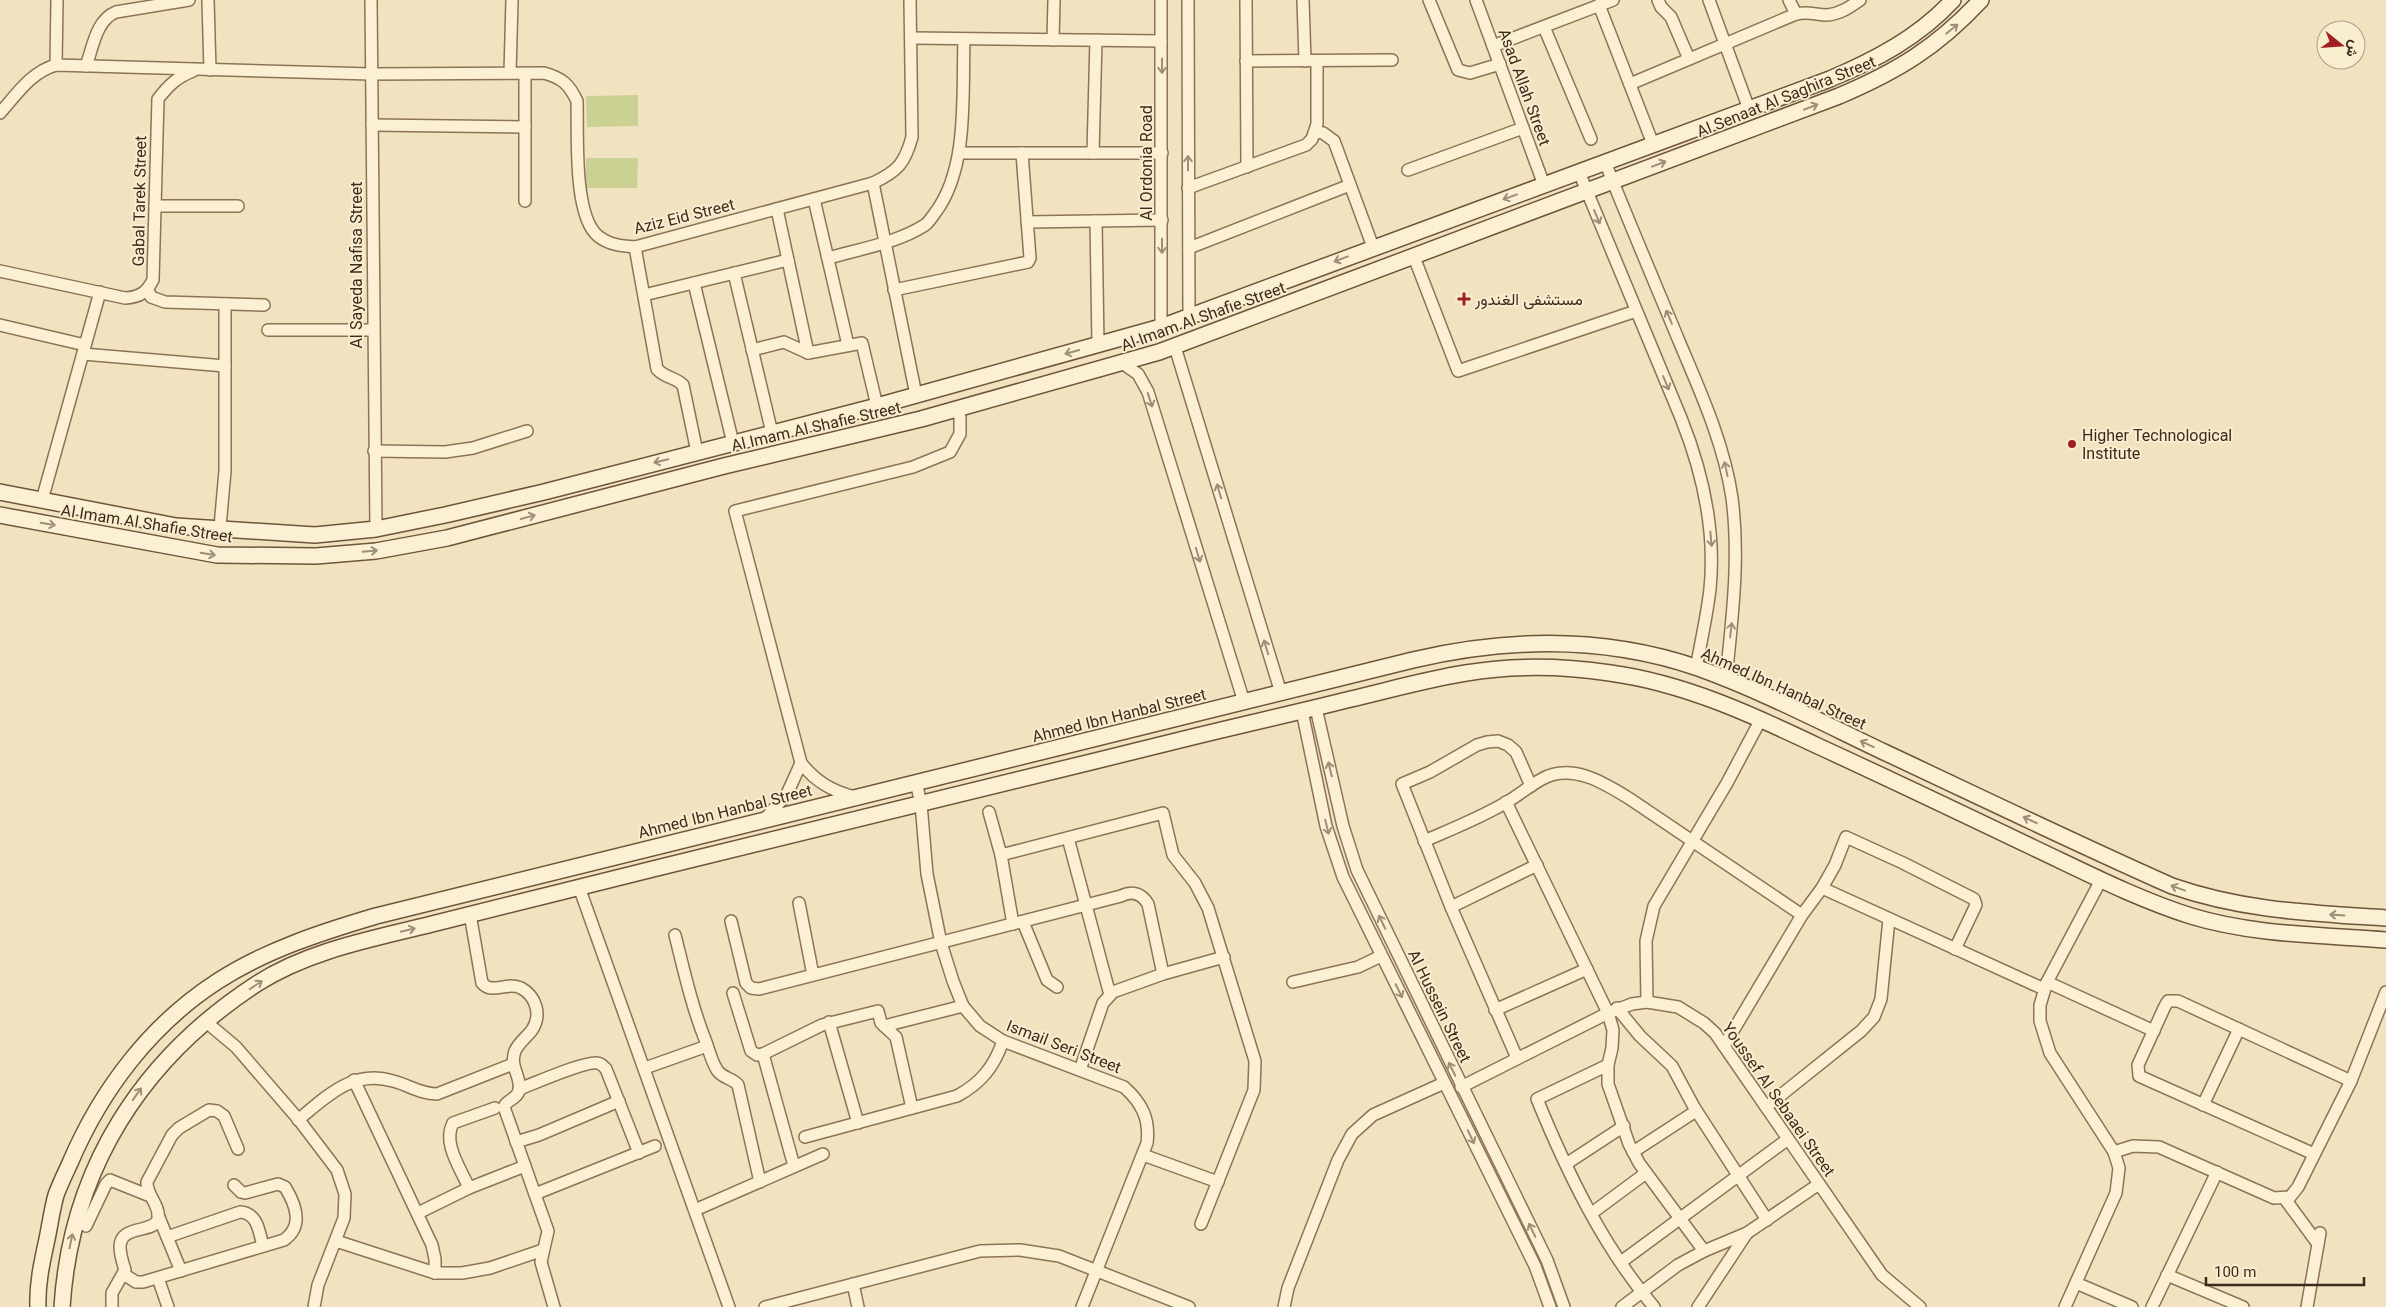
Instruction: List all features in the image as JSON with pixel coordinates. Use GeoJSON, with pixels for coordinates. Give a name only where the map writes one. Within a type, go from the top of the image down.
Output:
{"type":"FeatureCollection","features":[{"type":"Feature","properties":{"kind":"street"},"geometry":{"type":"LineString","coordinates":[[0,113],[34,74],[44,68],[56,65],[57,0]]}},
{"type":"Feature","properties":{"kind":"street"},"geometry":{"type":"LineString","coordinates":[[86,66],[101,24],[106,16],[116,12],[189,0]]}},
{"type":"Feature","properties":{"kind":"street"},"geometry":{"type":"LineString","coordinates":[[208,0],[210,70]]}},
{"type":"Feature","properties":{"kind":"street","name":"Al Sayeda Nafisa Street"},"geometry":{"type":"LineString","coordinates":[[371,0],[376,529]]}},
{"type":"Feature","properties":{"kind":"street"},"geometry":{"type":"LineString","coordinates":[[510,73],[512,0]]}},
{"type":"Feature","properties":{"kind":"street","name":"Aziz Eid Street"},"geometry":{"type":"LineString","coordinates":[[56,65],[371,74],[544,73],[559,77],[570,87],[577,101],[581,200],[586,220],[598,236],[615,245],[635,247],[873,183],[892,174],[906,158],[912,137],[910,0]]}},
{"type":"Feature","properties":{"kind":"street"},"geometry":{"type":"LineString","coordinates":[[1053,40],[1054,0]]}},
{"type":"Feature","properties":{"kind":"street","name":"Al Ordonia Road"},"geometry":{"type":"LineString","coordinates":[[1161,0],[1161,327]]}},
{"type":"Feature","properties":{"kind":"street"},"geometry":{"type":"LineString","coordinates":[[1188,0],[1189,317]]}},
{"type":"Feature","properties":{"kind":"street"},"geometry":{"type":"LineString","coordinates":[[1246,0],[1247,167]]}},
{"type":"Feature","properties":{"kind":"street"},"geometry":{"type":"LineString","coordinates":[[1303,0],[1305,61]]}},
{"type":"Feature","properties":{"kind":"street"},"geometry":{"type":"LineString","coordinates":[[1429,0],[1458,70],[1470,73],[1500,64]]}},
{"type":"Feature","properties":{"kind":"street","name":"Asad Allah Street"},"geometry":{"type":"LineString","coordinates":[[1476,0],[1544,185]]}},
{"type":"Feature","properties":{"kind":"street"},"geometry":{"type":"LineString","coordinates":[[1493,46],[1613,0]]}},
{"type":"Feature","properties":{"kind":"street"},"geometry":{"type":"LineString","coordinates":[[1658,0],[1671,17],[1689,59]]}},
{"type":"Feature","properties":{"kind":"street"},"geometry":{"type":"LineString","coordinates":[[1709,0],[1749,110]]}},
{"type":"Feature","properties":{"kind":"street"},"geometry":{"type":"LineString","coordinates":[[1789,0],[1796,14]]}},
{"type":"Feature","properties":{"kind":"street"},"geometry":{"type":"LineString","coordinates":[[1630,84],[1796,14],[1806,12],[1834,14],[1849,8],[1860,0]]}},
{"type":"Feature","properties":{"kind":"street","name":"Al Senaat Al Saghira Street"},"geometry":{"type":"LineString","coordinates":[[1605,162],[1749,110],[1871,62],[1909,38],[1953,0]]}},
{"type":"Feature","properties":{"kind":"street","name":"Al Senaat Al Saghira Street"},"geometry":{"type":"LineString","coordinates":[[1613,182],[1883,78],[1923,53],[1959,24],[1981,0]]}},
{"type":"Feature","properties":{"kind":"street"},"geometry":{"type":"LineString","coordinates":[[1599,6],[1653,144]]}},
{"type":"Feature","properties":{"kind":"street"},"geometry":{"type":"LineString","coordinates":[[1544,27],[1591,139]]}},
{"type":"Feature","properties":{"kind":"street"},"geometry":{"type":"LineString","coordinates":[[911,38],[1162,41]]}},
{"type":"Feature","properties":{"kind":"street"},"geometry":{"type":"LineString","coordinates":[[828,258],[885,243],[927,224],[943,203],[954,179],[959,153],[964,39]]}},
{"type":"Feature","properties":{"kind":"street"},"geometry":{"type":"LineString","coordinates":[[1093,153],[1096,40]]}},
{"type":"Feature","properties":{"kind":"street"},"geometry":{"type":"LineString","coordinates":[[1246,61],[1392,60]]}},
{"type":"Feature","properties":{"kind":"street"},"geometry":{"type":"LineString","coordinates":[[1188,188],[1306,145],[1316,132],[1317,61]]}},
{"type":"Feature","properties":{"kind":"street","name":"Gabal Tarek Street"},"geometry":{"type":"LineString","coordinates":[[0,271],[125,298],[137,297],[148,290],[154,280],[158,99],[174,80],[197,69]]}},
{"type":"Feature","properties":{"kind":"street"},"geometry":{"type":"LineString","coordinates":[[525,73],[525,201]]}},
{"type":"Feature","properties":{"kind":"street"},"geometry":{"type":"LineString","coordinates":[[372,125],[525,127]]}},
{"type":"Feature","properties":{"kind":"street"},"geometry":{"type":"LineString","coordinates":[[1408,170],[1523,128]]}},
{"type":"Feature","properties":{"kind":"street"},"geometry":{"type":"LineString","coordinates":[[1316,132],[1323,133],[1334,141],[1373,247]]}},
{"type":"Feature","properties":{"kind":"street"},"geometry":{"type":"LineString","coordinates":[[959,153],[1162,153]]}},
{"type":"Feature","properties":{"kind":"street"},"geometry":{"type":"LineString","coordinates":[[894,290],[1028,262],[1030,258],[1022,153]]}},
{"type":"Feature","properties":{"kind":"street"},"geometry":{"type":"LineString","coordinates":[[1605,162],[1706,406],[1722,450],[1732,497],[1736,544],[1736,591],[1726,679]]}},
{"type":"Feature","properties":{"kind":"street","name":"Al Imam Al Shafie Street"},"geometry":{"type":"LineString","coordinates":[[0,492],[176,526],[315,535],[376,529],[544,492],[877,406],[1161,327],[1605,162]]}},
{"type":"Feature","properties":{"kind":"street"},"geometry":{"type":"LineString","coordinates":[[1579,172],[1697,458],[1707,501],[1712,545],[1710,589],[1696,668]]}},
{"type":"Feature","properties":{"kind":"street","name":"Al Imam Al Shafie Street"},"geometry":{"type":"LineString","coordinates":[[0,515],[217,555],[316,556],[376,551],[447,538],[957,409],[1175,347],[1613,182]]}},
{"type":"Feature","properties":{"kind":"street"},"geometry":{"type":"LineString","coordinates":[[873,183],[916,395]]}},
{"type":"Feature","properties":{"kind":"street"},"geometry":{"type":"LineString","coordinates":[[1188,248],[1350,185]]}},
{"type":"Feature","properties":{"kind":"street"},"geometry":{"type":"LineString","coordinates":[[814,199],[848,345]]}},
{"type":"Feature","properties":{"kind":"street"},"geometry":{"type":"LineString","coordinates":[[155,206],[238,206]]}},
{"type":"Feature","properties":{"kind":"street"},"geometry":{"type":"LineString","coordinates":[[777,209],[808,353]]}},
{"type":"Feature","properties":{"kind":"street"},"geometry":{"type":"LineString","coordinates":[[1027,222],[1162,220]]}},
{"type":"Feature","properties":{"kind":"street"},"geometry":{"type":"LineString","coordinates":[[1096,221],[1098,344]]}},
{"type":"Feature","properties":{"kind":"street"},"geometry":{"type":"LineString","coordinates":[[635,247],[657,369],[665,376],[675,379],[683,385],[697,452]]}},
{"type":"Feature","properties":{"kind":"street"},"geometry":{"type":"LineString","coordinates":[[1414,257],[1458,371],[1636,311]]}},
{"type":"Feature","properties":{"kind":"street"},"geometry":{"type":"LineString","coordinates":[[644,295],[788,260]]}},
{"type":"Feature","properties":{"kind":"street"},"geometry":{"type":"LineString","coordinates":[[734,273],[772,433]]}},
{"type":"Feature","properties":{"kind":"street"},"geometry":{"type":"LineString","coordinates":[[694,283],[733,443]]}},
{"type":"Feature","properties":{"kind":"street"},"geometry":{"type":"LineString","coordinates":[[148,290],[151,297],[158,301],[264,305]]}},
{"type":"Feature","properties":{"kind":"street"},"geometry":{"type":"LineString","coordinates":[[42,500],[100,292]]}},
{"type":"Feature","properties":{"kind":"street"},"geometry":{"type":"LineString","coordinates":[[220,528],[225,471],[225,304]]}},
{"type":"Feature","properties":{"kind":"street"},"geometry":{"type":"LineString","coordinates":[[0,325],[84,350],[225,366]]}},
{"type":"Feature","properties":{"kind":"street"},"geometry":{"type":"LineString","coordinates":[[268,330],[373,330]]}},
{"type":"Feature","properties":{"kind":"street"},"geometry":{"type":"LineString","coordinates":[[752,350],[784,342],[808,353],[859,342],[864,346],[877,406]]}},
{"type":"Feature","properties":{"kind":"street"},"geometry":{"type":"LineString","coordinates":[[1175,347],[1281,693]]}},
{"type":"Feature","properties":{"kind":"street"},"geometry":{"type":"LineString","coordinates":[[1122,363],[1138,374],[1148,392],[1244,702]]}},
{"type":"Feature","properties":{"kind":"street"},"geometry":{"type":"LineString","coordinates":[[855,797],[839,793],[824,786],[811,776],[801,764],[735,511],[913,467],[950,452],[960,434],[960,417],[957,409]]}},
{"type":"Feature","properties":{"kind":"street"},"geometry":{"type":"LineString","coordinates":[[374,451],[445,452],[491,443],[527,431]]}},
{"type":"Feature","properties":{"kind":"street"},"geometry":{"type":"LineString","coordinates":[[753,437],[759,458]]}},
{"type":"Feature","properties":{"kind":"street"},"geometry":{"type":"LineString","coordinates":[[20,519],[26,497]]}},
{"type":"Feature","properties":{"kind":"street"},"geometry":{"type":"LineString","coordinates":[[1509,644],[1510,668]]}},
{"type":"Feature","properties":{"kind":"street","name":"Ahmed Ibn Hanbal Street"},"geometry":{"type":"LineString","coordinates":[[38,1307],[40,1273],[57,1194],[81,1138],[106,1093],[137,1053],[169,1018],[220,980],[309,937],[376,916],[1444,653],[1509,644],[1575,644],[1660,657],[1726,679],[2145,874],[2200,896],[2258,908],[2386,918]]}},
{"type":"Feature","properties":{"kind":"street"},"geometry":{"type":"LineString","coordinates":[[62,1307],[65,1276],[74,1225],[85,1192],[115,1128],[155,1071],[205,1021],[264,979],[300,962],[470,914],[1443,677],[1510,668],[1571,668],[1631,676],[1659,682],[1761,719],[2101,880],[2166,907],[2226,925],[2258,930],[2386,940]]}},
{"type":"Feature","properties":{"kind":"street","name":"Al Hussein Street"},"geometry":{"type":"LineString","coordinates":[[1309,709],[1343,826],[1364,885],[1547,1260],[1564,1307]]}},
{"type":"Feature","properties":{"kind":"street","name":"Al Hussein Street"},"geometry":{"type":"LineString","coordinates":[[1309,709],[1326,826],[1334,853],[1350,893],[1535,1266],[1550,1307]]}},
{"type":"Feature","properties":{"kind":"street"},"geometry":{"type":"LineString","coordinates":[[1647,1002],[1645,951],[1650,916],[1658,897],[1692,842],[1761,719]]}},
{"type":"Feature","properties":{"kind":"street"},"geometry":{"type":"LineString","coordinates":[[1517,1058],[1451,907],[1402,784],[1430,772],[1477,746],[1487,742],[1498,741],[1508,745],[1516,752],[1531,786]]}},
{"type":"Feature","properties":{"kind":"street"},"geometry":{"type":"LineString","coordinates":[[1889,779],[1899,758]]}},
{"type":"Feature","properties":{"kind":"street"},"geometry":{"type":"LineString","coordinates":[[764,820],[786,794],[801,764]]}},
{"type":"Feature","properties":{"kind":"street"},"geometry":{"type":"LineString","coordinates":[[1424,841],[1466,823],[1506,802],[1544,778],[1558,774],[1589,777],[1603,782],[1630,799],[1802,915]]}},
{"type":"Feature","properties":{"kind":"street","name":"Ismail Seri Street"},"geometry":{"type":"LineString","coordinates":[[916,782],[921,804],[926,874],[941,943],[963,1006],[980,1026],[1002,1041],[1124,1088],[1142,1106],[1148,1124],[1147,1143],[1143,1155],[1082,1307]]}},
{"type":"Feature","properties":{"kind":"street"},"geometry":{"type":"LineString","coordinates":[[1506,802],[1587,969],[1613,1010],[1672,1066],[1696,1111],[1767,1220]]}},
{"type":"Feature","properties":{"kind":"street"},"geometry":{"type":"LineString","coordinates":[[989,812],[1018,923],[1047,980],[1057,987]]}},
{"type":"Feature","properties":{"kind":"street"},"geometry":{"type":"LineString","coordinates":[[1001,855],[1163,813],[1173,856],[1202,895],[1224,957],[1252,1047],[1256,1076],[1254,1090],[1201,1224]]}},
{"type":"Feature","properties":{"kind":"street"},"geometry":{"type":"LineString","coordinates":[[1724,1046],[1802,915],[1822,888],[1835,865],[1846,837],[1903,863],[1974,900],[1976,905],[1955,949]]}},
{"type":"Feature","properties":{"kind":"street"},"geometry":{"type":"LineString","coordinates":[[1068,838],[1110,995]]}},
{"type":"Feature","properties":{"kind":"street"},"geometry":{"type":"LineString","coordinates":[[1451,907],[1537,865]]}},
{"type":"Feature","properties":{"kind":"street"},"geometry":{"type":"LineString","coordinates":[[2065,1307],[2116,1194],[2119,1168],[2114,1152],[2043,1038],[2040,1022],[2040,1005],[2045,986],[2101,880]]}},
{"type":"Feature","properties":{"kind":"street"},"geometry":{"type":"LineString","coordinates":[[1350,893],[1364,885]]}},
{"type":"Feature","properties":{"kind":"street"},"geometry":{"type":"LineString","coordinates":[[579,887],[618,1001],[645,1068],[729,1307]]}},
{"type":"Feature","properties":{"kind":"street"},"geometry":{"type":"LineString","coordinates":[[1822,888],[1955,949],[2154,1031]]}},
{"type":"Feature","properties":{"kind":"street"},"geometry":{"type":"LineString","coordinates":[[731,921],[745,979],[752,988],[759,989],[1085,906],[1121,896],[1127,892],[1144,898],[1148,904],[1163,974]]}},
{"type":"Feature","properties":{"kind":"street"},"geometry":{"type":"LineString","coordinates":[[799,903],[813,975]]}},
{"type":"Feature","properties":{"kind":"street"},"geometry":{"type":"LineString","coordinates":[[470,914],[482,983],[486,987],[493,989],[508,985],[518,987],[527,992],[537,1008],[534,1028],[516,1050],[513,1064],[519,1089],[515,1099],[507,1102],[504,1107],[548,1231],[543,1250],[542,1268],[554,1307]]}},
{"type":"Feature","properties":{"kind":"street"},"geometry":{"type":"LineString","coordinates":[[373,940],[376,916]]}},
{"type":"Feature","properties":{"kind":"street"},"geometry":{"type":"LineString","coordinates":[[1766,1107],[1861,1031],[1874,1017],[1881,999],[1889,918]]}},
{"type":"Feature","properties":{"kind":"street"},"geometry":{"type":"LineString","coordinates":[[675,935],[692,1006],[717,1070],[723,1076],[735,1080],[738,1085],[760,1182]]}},
{"type":"Feature","properties":{"kind":"street"},"geometry":{"type":"LineString","coordinates":[[1293,982],[1358,967],[1381,956]]}},
{"type":"Feature","properties":{"kind":"street"},"geometry":{"type":"LineString","coordinates":[[1080,1070],[1103,1003],[1110,995],[1120,988],[1224,957]]}},
{"type":"Feature","properties":{"kind":"street"},"geometry":{"type":"LineString","coordinates":[[1496,1010],[1587,969]]}},
{"type":"Feature","properties":{"kind":"street"},"geometry":{"type":"LineString","coordinates":[[2114,1152],[2133,1146],[2153,1146],[2177,1154],[2274,1198],[2285,1199],[2294,1193],[2351,1082],[2386,992]]}},
{"type":"Feature","properties":{"kind":"street"},"geometry":{"type":"LineString","coordinates":[[733,994],[751,1051],[756,1055],[763,1054],[829,1022],[878,1011],[884,1026],[893,1032],[896,1037],[912,1108]]}},
{"type":"Feature","properties":{"kind":"street"},"geometry":{"type":"LineString","coordinates":[[2314,1154],[2139,1076],[2138,1064],[2165,1006],[2173,999],[2351,1082]]}},
{"type":"Feature","properties":{"kind":"street"},"geometry":{"type":"LineString","coordinates":[[230,1040],[223,1021],[225,1010],[232,1001]]}},
{"type":"Feature","properties":{"kind":"street","name":"Youssef Al Sebaaei Street"},"geometry":{"type":"LineString","coordinates":[[1461,1087],[1613,1010],[1647,1002],[1670,1005],[1692,1014],[1704,1022],[1724,1046],[1882,1275],[1920,1307]]}},
{"type":"Feature","properties":{"kind":"street"},"geometry":{"type":"LineString","coordinates":[[884,1026],[963,1006]]}},
{"type":"Feature","properties":{"kind":"street"},"geometry":{"type":"LineString","coordinates":[[1613,1010],[1612,1048],[1608,1065],[1608,1084],[1633,1152],[1646,1174],[1704,1251]]}},
{"type":"Feature","properties":{"kind":"street"},"geometry":{"type":"LineString","coordinates":[[205,1021],[230,1040],[298,1120],[337,1170],[345,1194],[344,1218],[318,1284],[314,1307]]}},
{"type":"Feature","properties":{"kind":"street"},"geometry":{"type":"LineString","coordinates":[[829,1022],[858,1123]]}},
{"type":"Feature","properties":{"kind":"street"},"geometry":{"type":"LineString","coordinates":[[2203,1105],[2239,1029]]}},
{"type":"Feature","properties":{"kind":"street"},"geometry":{"type":"LineString","coordinates":[[805,1137],[957,1096],[974,1087],[988,1073],[998,1056],[1002,1041]]}},
{"type":"Feature","properties":{"kind":"street"},"geometry":{"type":"LineString","coordinates":[[645,1068],[707,1046]]}},
{"type":"Feature","properties":{"kind":"street"},"geometry":{"type":"LineString","coordinates":[[763,1054],[794,1166]]}},
{"type":"Feature","properties":{"kind":"street"},"geometry":{"type":"LineString","coordinates":[[519,1089],[594,1062],[606,1069],[639,1152]]}},
{"type":"Feature","properties":{"kind":"street"},"geometry":{"type":"LineString","coordinates":[[298,1120],[338,1087],[354,1080],[381,1078],[426,1094],[437,1094],[513,1064]]}},
{"type":"Feature","properties":{"kind":"street"},"geometry":{"type":"LineString","coordinates":[[1608,1065],[1537,1099],[1566,1164],[1592,1213],[1621,1262],[1641,1292],[1654,1307]]}},
{"type":"Feature","properties":{"kind":"street"},"geometry":{"type":"LineString","coordinates":[[354,1080],[432,1245],[435,1259],[434,1273]]}},
{"type":"Feature","properties":{"kind":"street"},"geometry":{"type":"LineString","coordinates":[[1284,1307],[1288,1288],[1338,1160],[1352,1134],[1373,1115],[1444,1083]]}},
{"type":"Feature","properties":{"kind":"street"},"geometry":{"type":"LineString","coordinates":[[516,1142],[538,1135],[619,1101]]}},
{"type":"Feature","properties":{"kind":"street"},"geometry":{"type":"LineString","coordinates":[[469,1188],[449,1141],[450,1129],[453,1123],[495,1108]]}},
{"type":"Feature","properties":{"kind":"street"},"geometry":{"type":"LineString","coordinates":[[181,1271],[150,1196],[147,1185],[149,1178],[172,1135],[187,1122],[209,1110],[221,1112],[238,1149]]}},
{"type":"Feature","properties":{"kind":"street"},"geometry":{"type":"LineString","coordinates":[[1633,1152],[1696,1111]]}},
{"type":"Feature","properties":{"kind":"street"},"geometry":{"type":"LineString","coordinates":[[1566,1164],[1624,1126]]}},
{"type":"Feature","properties":{"kind":"street"},"geometry":{"type":"LineString","coordinates":[[1621,1262],[1788,1139]]}},
{"type":"Feature","properties":{"kind":"street"},"geometry":{"type":"LineString","coordinates":[[535,1194],[655,1146]]}},
{"type":"Feature","properties":{"kind":"street"},"geometry":{"type":"LineString","coordinates":[[694,1210],[824,1154]]}},
{"type":"Feature","properties":{"kind":"street"},"geometry":{"type":"LineString","coordinates":[[1143,1155],[1218,1182]]}},
{"type":"Feature","properties":{"kind":"street"},"geometry":{"type":"LineString","coordinates":[[418,1213],[469,1188],[525,1166]]}},
{"type":"Feature","properties":{"kind":"street"},"geometry":{"type":"LineString","coordinates":[[2152,1307],[2216,1172]]}},
{"type":"Feature","properties":{"kind":"street"},"geometry":{"type":"LineString","coordinates":[[1592,1213],[1646,1174]]}},
{"type":"Feature","properties":{"kind":"street"},"geometry":{"type":"LineString","coordinates":[[86,1226],[106,1184],[110,1180],[150,1196]]}},
{"type":"Feature","properties":{"kind":"street"},"geometry":{"type":"LineString","coordinates":[[158,1215],[155,1224],[123,1237],[120,1247],[125,1274],[136,1282],[158,1278],[284,1240],[295,1229],[297,1214],[286,1189],[278,1184],[245,1193],[234,1185]]}},
{"type":"Feature","properties":{"kind":"street"},"geometry":{"type":"LineString","coordinates":[[1622,1307],[1672,1269],[1704,1251],[1747,1232],[1819,1184]]}},
{"type":"Feature","properties":{"kind":"street"},"geometry":{"type":"LineString","coordinates":[[2285,1199],[2319,1239],[2307,1307]]}},
{"type":"Feature","properties":{"kind":"street"},"geometry":{"type":"LineString","coordinates":[[167,1237],[240,1212],[246,1212],[256,1222],[263,1246]]}},
{"type":"Feature","properties":{"kind":"street"},"geometry":{"type":"LineString","coordinates":[[1698,1307],[1747,1232]]}},
{"type":"Feature","properties":{"kind":"street"},"geometry":{"type":"LineString","coordinates":[[336,1242],[434,1273],[462,1273],[490,1268],[543,1250]]}},
{"type":"Feature","properties":{"kind":"street"},"geometry":{"type":"LineString","coordinates":[[765,1307],[980,1251],[1020,1250],[1058,1256],[1167,1303],[1188,1307]]}},
{"type":"Feature","properties":{"kind":"street"},"geometry":{"type":"LineString","coordinates":[[1535,1266],[1547,1260]]}},
{"type":"Feature","properties":{"kind":"street"},"geometry":{"type":"LineString","coordinates":[[40,1273],[65,1276]]}},
{"type":"Feature","properties":{"kind":"street"},"geometry":{"type":"LineString","coordinates":[[112,1307],[112,1293],[125,1274]]}},
{"type":"Feature","properties":{"kind":"street"},"geometry":{"type":"LineString","coordinates":[[2167,1275],[2243,1307]]}},
{"type":"Feature","properties":{"kind":"street"},"geometry":{"type":"LineString","coordinates":[[158,1278],[168,1307]]}},
{"type":"Feature","properties":{"kind":"street"},"geometry":{"type":"LineString","coordinates":[[2076,1283],[2132,1307]]}},
{"type":"Feature","properties":{"kind":"street"},"geometry":{"type":"LineString","coordinates":[[852,1284],[858,1307]]}},
{"type":"Feature","properties":{"kind":"green space"},"geometry":{"type":"Polygon","coordinates":[[[638,95],[638,126],[587,127],[586,96],[638,95]]]}},
{"type":"Feature","properties":{"kind":"green space"},"geometry":{"type":"Polygon","coordinates":[[[586,158],[638,158],[637,188],[586,188],[586,158]]]}},
{"type":"Feature","properties":{"kind":"place","name":"مستشفى الغندور"},"geometry":{"type":"Point","coordinates":[1464,299]}},
{"type":"Feature","properties":{"kind":"place","name":"Higher Technological Institute"},"geometry":{"type":"Point","coordinates":[2072,444]}}]}
